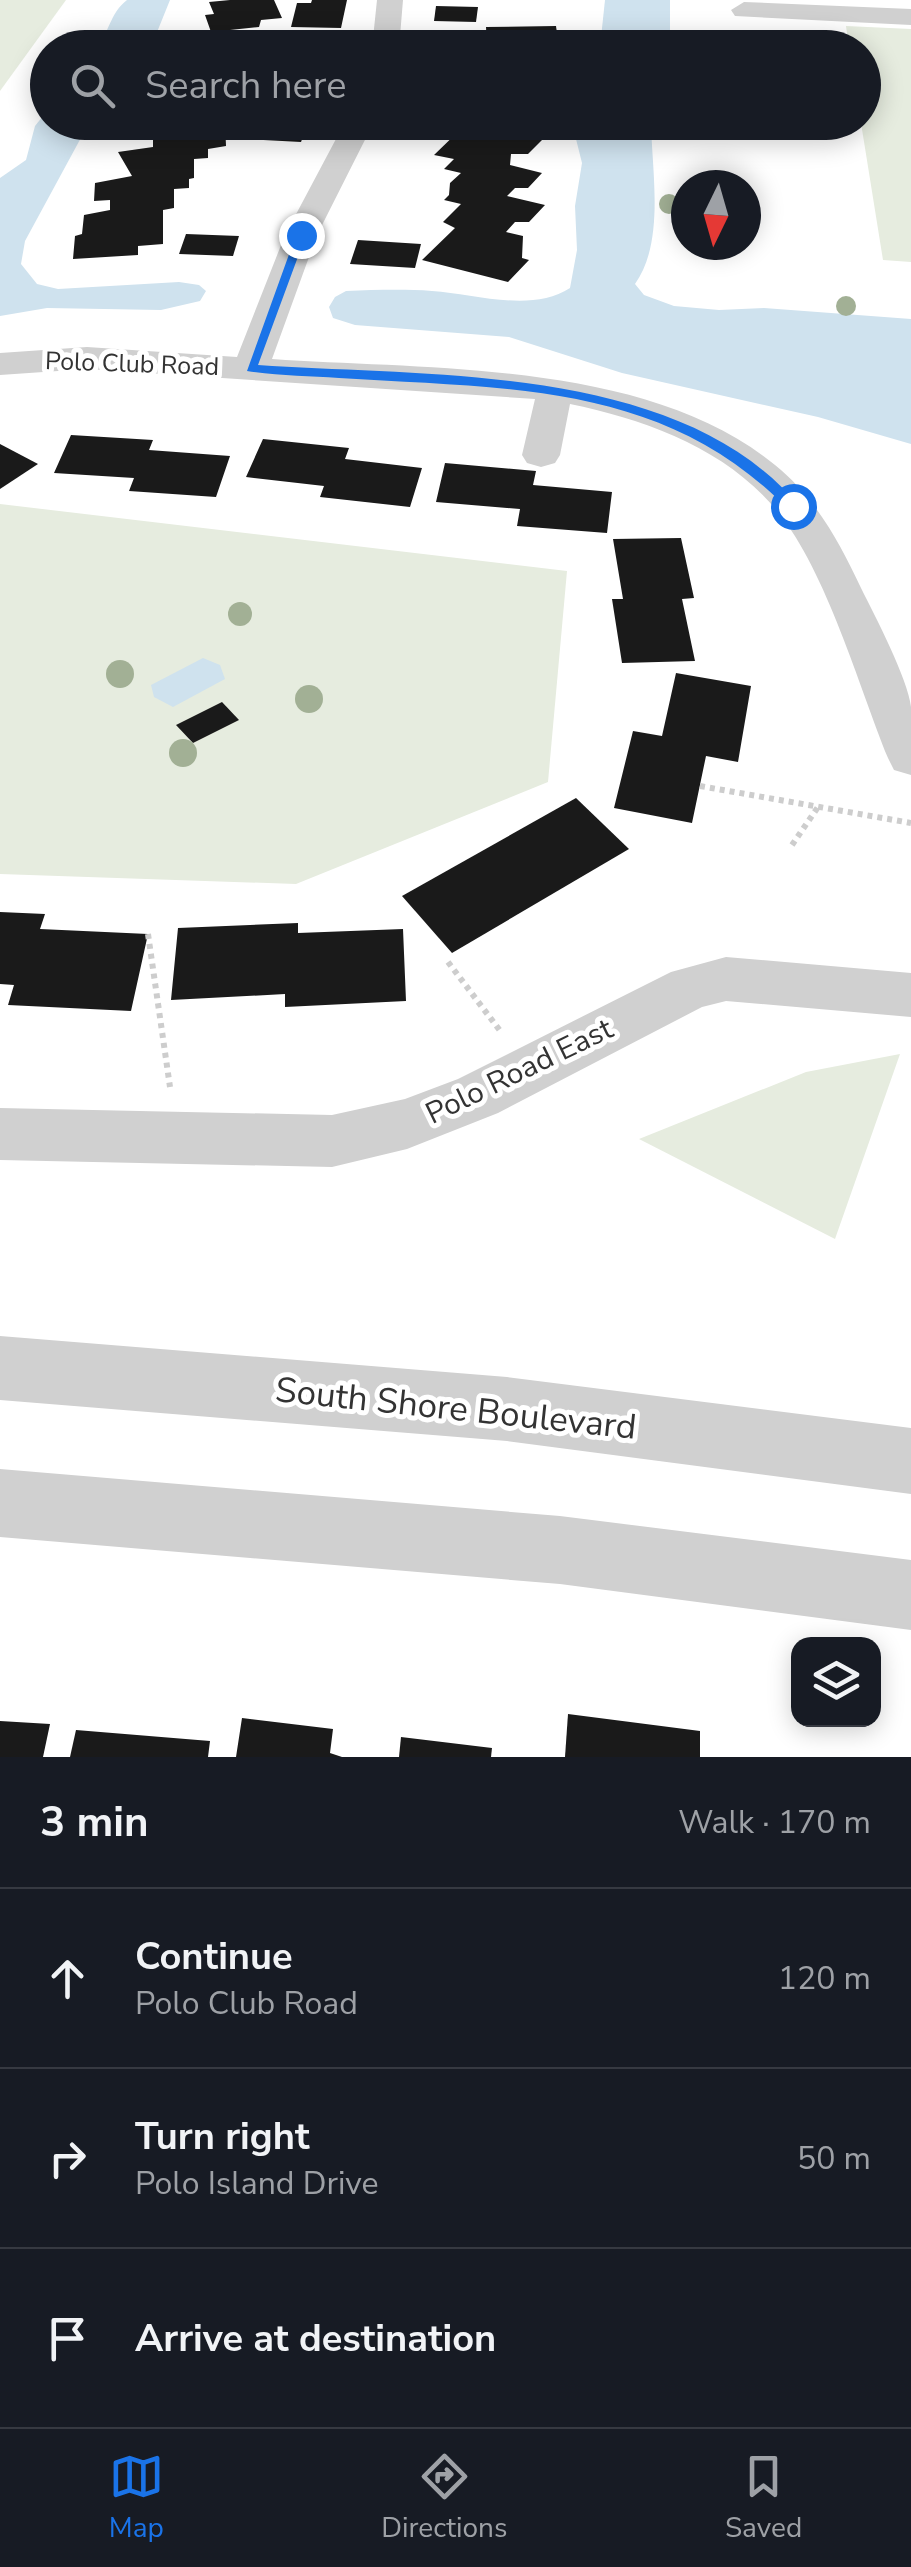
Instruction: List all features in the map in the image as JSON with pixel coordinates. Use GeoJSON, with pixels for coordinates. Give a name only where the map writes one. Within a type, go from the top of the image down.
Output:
{"type":"FeatureCollection","features":[{"type":"Feature","properties":{"kind":"street"},"geometry":{"type":"LineString","coordinates":[[387,30],[390,0]]}},
{"type":"Feature","properties":{"kind":"street"},"geometry":{"type":"LineString","coordinates":[[744,12],[911,18]]}},
{"type":"Feature","properties":{"kind":"street"},"geometry":{"type":"LineString","coordinates":[[252,368],[301,235],[351,140]]}},
{"type":"Feature","properties":{"kind":"street","name":"Polo Club Road"},"geometry":{"type":"LineString","coordinates":[[0,364],[87,358],[555,390],[645,411],[689,428],[763,476],[793,506],[816,538],[911,758]]}},
{"type":"Feature","properties":{"kind":"street"},"geometry":{"type":"LineString","coordinates":[[541,455],[555,390]]}},
{"type":"Feature","properties":{"kind":"street","name":"Polo Road East"},"geometry":{"type":"LineString","coordinates":[[0,1134],[332,1141],[407,1124],[478,1096],[690,988],[726,979],[911,994]]}},
{"type":"Feature","properties":{"kind":"street","name":"South Shore Boulevard"},"geometry":{"type":"LineString","coordinates":[[0,1368],[507,1409],[911,1461]]}},
{"type":"Feature","properties":{"kind":"street"},"geometry":{"type":"LineString","coordinates":[[0,1503],[560,1550],[911,1595]]}},
{"type":"Feature","properties":{"kind":"path"},"geometry":{"type":"LineString","coordinates":[[700,786],[911,823]]}},
{"type":"Feature","properties":{"kind":"path"},"geometry":{"type":"LineString","coordinates":[[792,844],[818,807]]}},
{"type":"Feature","properties":{"kind":"path"},"geometry":{"type":"LineString","coordinates":[[148,934],[178,1138]]}},
{"type":"Feature","properties":{"kind":"path"},"geometry":{"type":"LineString","coordinates":[[448,962],[529,1069]]}},
{"type":"Feature","properties":{"kind":"shaded area"},"geometry":{"type":"Polygon","coordinates":[[[0,0],[66,0],[44,30],[30,30],[30,50],[0,91],[0,0]]]}},
{"type":"Feature","properties":{"kind":"shaded area"},"geometry":{"type":"Polygon","coordinates":[[[846,26],[911,29],[911,262],[883,260],[864,140],[881,140],[881,30],[847,30],[846,26]]]}},
{"type":"Feature","properties":{"kind":"shaded area"},"geometry":{"type":"Polygon","coordinates":[[[0,504],[567,571],[548,782],[296,884],[0,874],[0,504]]]}},
{"type":"Feature","properties":{"kind":"shaded area"},"geometry":{"type":"Polygon","coordinates":[[[900,1054],[835,1239],[639,1139],[806,1072],[900,1054]]]}},
{"type":"Feature","properties":{"kind":"water"},"geometry":{"type":"Polygon","coordinates":[[[127,0],[170,0],[158,30],[107,30],[127,0]]]}},
{"type":"Feature","properties":{"kind":"water"},"geometry":{"type":"Polygon","coordinates":[[[605,0],[670,0],[670,30],[602,30],[605,0]]]}},
{"type":"Feature","properties":{"kind":"water"},"geometry":{"type":"Polygon","coordinates":[[[31,140],[80,140],[25,241],[21,264],[37,284],[58,289],[179,282],[199,285],[206,291],[200,301],[161,310],[47,308],[0,316],[0,178],[26,160],[31,140]]]}},
{"type":"Feature","properties":{"kind":"water"},"geometry":{"type":"Polygon","coordinates":[[[576,140],[652,140],[654,228],[644,267],[635,284],[644,295],[674,306],[911,319],[911,444],[818,417],[622,373],[509,337],[355,325],[333,318],[329,307],[335,297],[346,291],[421,290],[521,301],[570,288],[577,250],[575,206],[582,163],[576,140]]]}},
{"type":"Feature","properties":{"kind":"water"},"geometry":{"type":"Polygon","coordinates":[[[203,658],[220,665],[225,679],[173,707],[154,697],[151,685],[203,658]]]}},
{"type":"Feature","properties":{"kind":"building"},"geometry":{"type":"Polygon","coordinates":[[[274,0],[282,18],[261,20],[259,27],[210,30],[205,15],[214,14],[209,2],[274,0]]]}},
{"type":"Feature","properties":{"kind":"building"},"geometry":{"type":"Polygon","coordinates":[[[347,0],[341,28],[291,27],[297,3],[347,0]]]}},
{"type":"Feature","properties":{"kind":"building"},"geometry":{"type":"Polygon","coordinates":[[[436,6],[478,7],[476,22],[434,21],[436,6]]]}},
{"type":"Feature","properties":{"kind":"building"},"geometry":{"type":"Polygon","coordinates":[[[556,26],[557,30],[486,30],[486,27],[556,26]]]}},
{"type":"Feature","properties":{"kind":"building"},"geometry":{"type":"Polygon","coordinates":[[[153,140],[226,140],[226,146],[208,149],[208,158],[194,159],[194,178],[189,179],[189,188],[174,189],[174,208],[163,210],[163,244],[138,246],[138,255],[73,259],[75,236],[82,234],[84,215],[110,210],[110,200],[94,201],[95,183],[132,176],[118,152],[153,147],[153,140]]]}},
{"type":"Feature","properties":{"kind":"building"},"geometry":{"type":"Polygon","coordinates":[[[450,140],[542,140],[528,154],[511,154],[510,165],[542,173],[528,188],[515,188],[507,196],[545,205],[529,222],[515,222],[506,232],[523,236],[522,258],[529,260],[508,282],[422,260],[455,228],[443,222],[461,204],[444,200],[449,195],[450,183],[461,173],[444,169],[454,159],[434,155],[450,140]]]}},
{"type":"Feature","properties":{"kind":"building"},"geometry":{"type":"Polygon","coordinates":[[[186,234],[239,236],[233,256],[179,254],[186,234]]]}},
{"type":"Feature","properties":{"kind":"building"},"geometry":{"type":"Polygon","coordinates":[[[358,240],[421,244],[415,268],[350,264],[358,240]]]}},
{"type":"Feature","properties":{"kind":"building"},"geometry":{"type":"Polygon","coordinates":[[[71,435],[153,440],[149,450],[230,456],[216,497],[129,491],[134,478],[54,473],[71,435]]]}},
{"type":"Feature","properties":{"kind":"building"},"geometry":{"type":"Polygon","coordinates":[[[263,439],[349,448],[345,459],[422,468],[410,507],[320,497],[324,486],[246,477],[263,439]]]}},
{"type":"Feature","properties":{"kind":"building"},"geometry":{"type":"Polygon","coordinates":[[[0,444],[38,464],[0,489],[0,444]]]}},
{"type":"Feature","properties":{"kind":"building"},"geometry":{"type":"Polygon","coordinates":[[[445,463],[536,471],[533,485],[612,492],[607,533],[517,526],[520,509],[436,502],[445,463]]]}},
{"type":"Feature","properties":{"kind":"building"},"geometry":{"type":"Polygon","coordinates":[[[681,538],[694,598],[682,599],[695,661],[622,663],[612,599],[623,599],[613,539],[681,538]]]}},
{"type":"Feature","properties":{"kind":"building"},"geometry":{"type":"Polygon","coordinates":[[[676,673],[751,686],[738,762],[706,756],[692,823],[614,808],[633,731],[662,736],[676,673]]]}},
{"type":"Feature","properties":{"kind":"building"},"geometry":{"type":"Polygon","coordinates":[[[222,702],[239,720],[193,743],[176,725],[222,702]]]}},
{"type":"Feature","properties":{"kind":"building"},"geometry":{"type":"Polygon","coordinates":[[[576,798],[629,849],[452,953],[402,896],[576,798]]]}},
{"type":"Feature","properties":{"kind":"building"},"geometry":{"type":"Polygon","coordinates":[[[0,912],[45,914],[40,929],[148,934],[131,1011],[8,1005],[14,985],[0,984],[0,912]]]}},
{"type":"Feature","properties":{"kind":"building"},"geometry":{"type":"Polygon","coordinates":[[[298,923],[298,933],[403,929],[406,1001],[285,1007],[285,994],[171,1000],[178,928],[298,923]]]}},
{"type":"Feature","properties":{"kind":"building"},"geometry":{"type":"Polygon","coordinates":[[[568,1714],[700,1731],[700,1757],[565,1757],[568,1714]]]}},
{"type":"Feature","properties":{"kind":"building"},"geometry":{"type":"Polygon","coordinates":[[[242,1718],[333,1729],[330,1753],[342,1757],[236,1757],[242,1718]]]}},
{"type":"Feature","properties":{"kind":"building"},"geometry":{"type":"Polygon","coordinates":[[[0,1721],[50,1724],[43,1757],[0,1757],[0,1721]]]}},
{"type":"Feature","properties":{"kind":"building"},"geometry":{"type":"Polygon","coordinates":[[[76,1730],[210,1741],[208,1757],[70,1757],[76,1730]]]}},
{"type":"Feature","properties":{"kind":"building"},"geometry":{"type":"Polygon","coordinates":[[[401,1737],[492,1748],[491,1757],[399,1757],[401,1737]]]}},
{"type":"Feature","properties":{"kind":"route"},"geometry":{"type":"LineString","coordinates":[[301,235],[252,368],[527,387],[600,398],[689,428],[763,476],[793,506]]}}]}
